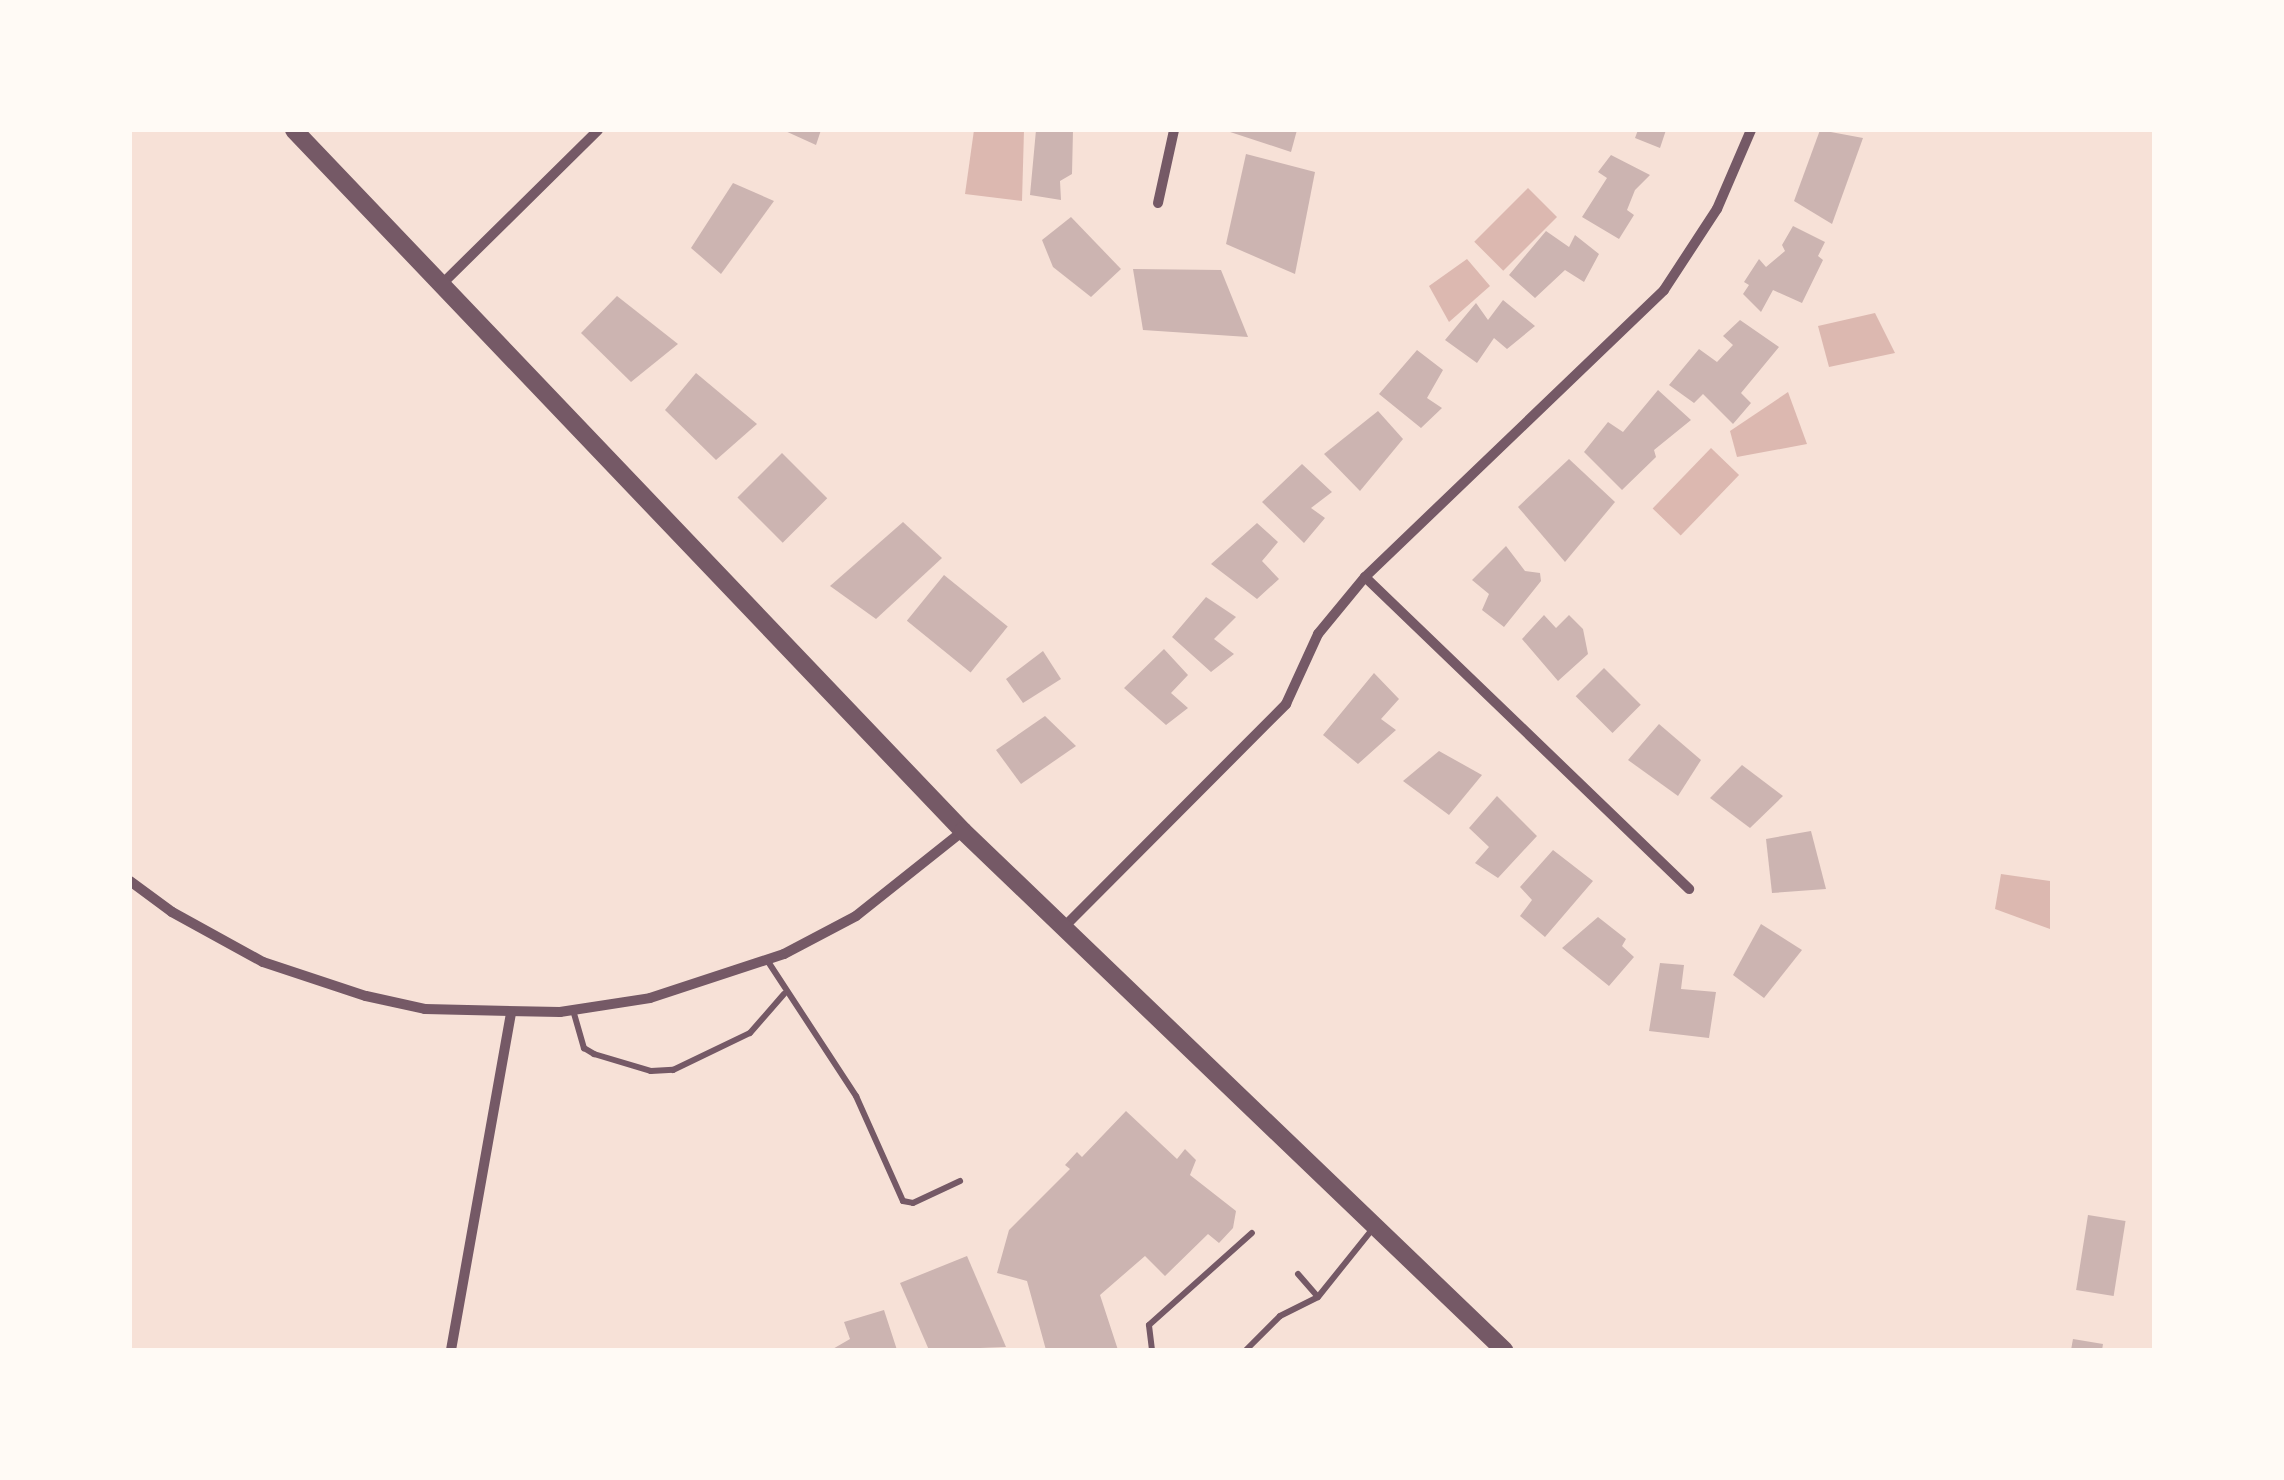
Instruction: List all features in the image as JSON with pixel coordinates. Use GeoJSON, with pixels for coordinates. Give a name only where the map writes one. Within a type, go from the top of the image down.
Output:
{"type":"FeatureCollection","features":[{"type":"Feature","properties":{"kind":"street"},"geometry":{"type":"LineString","coordinates":[[294,130],[964,830],[1504,1350]]}},
{"type":"Feature","properties":{"kind":"street"},"geometry":{"type":"LineString","coordinates":[[442,284],[598,130]]}},
{"type":"Feature","properties":{"kind":"street"},"geometry":{"type":"LineString","coordinates":[[1158,204],[1174,130]]}},
{"type":"Feature","properties":{"kind":"street"},"geometry":{"type":"LineString","coordinates":[[1064,927],[1286,704],[1318,634],[1366,577],[1664,290],[1717,209],[1751,130]]}},
{"type":"Feature","properties":{"kind":"street"},"geometry":{"type":"LineString","coordinates":[[1366,577],[1689,889]]}},
{"type":"Feature","properties":{"kind":"street"},"geometry":{"type":"LineString","coordinates":[[130,881],[262,962],[425,1009],[574,1010],[650,998],[767,960],[856,916],[964,830]]}},
{"type":"Feature","properties":{"kind":"street"},"geometry":{"type":"LineString","coordinates":[[452,1350],[511,1012]]}},
{"type":"Feature","properties":{"kind":"lane"},"geometry":{"type":"LineString","coordinates":[[767,960],[784,994],[856,1096],[903,1201],[913,1203],[960,1182]]}},
{"type":"Feature","properties":{"kind":"lane"},"geometry":{"type":"LineString","coordinates":[[574,1010],[584,1048],[652,1071],[673,1070],[750,1033],[784,994]]}},
{"type":"Feature","properties":{"kind":"lane"},"geometry":{"type":"LineString","coordinates":[[1246,1350],[1280,1316],[1318,1296],[1374,1226]]}},
{"type":"Feature","properties":{"kind":"lane"},"geometry":{"type":"LineString","coordinates":[[1152,1350],[1150,1325],[1252,1232]]}},
{"type":"Feature","properties":{"kind":"lane"},"geometry":{"type":"LineString","coordinates":[[1298,1274],[1318,1296]]}},
{"type":"Feature","properties":{"kind":"shaded area"},"geometry":{"type":"Polygon","coordinates":[[[974,130],[1024,130],[1022,201],[965,194],[974,130]]]}},
{"type":"Feature","properties":{"kind":"shaded area"},"geometry":{"type":"Polygon","coordinates":[[[1528,188],[1557,217],[1503,271],[1474,242],[1528,188]]]}},
{"type":"Feature","properties":{"kind":"shaded area"},"geometry":{"type":"Polygon","coordinates":[[[1467,259],[1490,286],[1449,322],[1429,286],[1467,259]]]}},
{"type":"Feature","properties":{"kind":"shaded area"},"geometry":{"type":"Polygon","coordinates":[[[1875,313],[1895,353],[1829,367],[1818,326],[1875,313]]]}},
{"type":"Feature","properties":{"kind":"shaded area"},"geometry":{"type":"Polygon","coordinates":[[[1788,392],[1807,444],[1737,457],[1730,431],[1788,392]]]}},
{"type":"Feature","properties":{"kind":"shaded area"},"geometry":{"type":"Polygon","coordinates":[[[1711,448],[1739,475],[1681,536],[1653,508],[1711,448]]]}},
{"type":"Feature","properties":{"kind":"shaded area"},"geometry":{"type":"Polygon","coordinates":[[[2001,874],[2050,881],[2050,929],[1995,909],[2001,874]]]}},
{"type":"Feature","properties":{"kind":"building"},"geometry":{"type":"Polygon","coordinates":[[[783,130],[821,130],[816,145],[783,130]]]}},
{"type":"Feature","properties":{"kind":"building"},"geometry":{"type":"Polygon","coordinates":[[[1036,130],[1073,130],[1072,174],[1060,181],[1061,200],[1030,195],[1036,130]]]}},
{"type":"Feature","properties":{"kind":"building"},"geometry":{"type":"Polygon","coordinates":[[[1224,130],[1297,130],[1291,152],[1224,130]]]}},
{"type":"Feature","properties":{"kind":"building"},"geometry":{"type":"Polygon","coordinates":[[[1638,130],[1666,130],[1660,148],[1635,138],[1638,130]]]}},
{"type":"Feature","properties":{"kind":"building"},"geometry":{"type":"Polygon","coordinates":[[[1820,130],[1863,138],[1832,224],[1794,201],[1820,130]]]}},
{"type":"Feature","properties":{"kind":"building"},"geometry":{"type":"Polygon","coordinates":[[[1246,154],[1315,172],[1295,274],[1226,244],[1246,154]]]}},
{"type":"Feature","properties":{"kind":"building"},"geometry":{"type":"Polygon","coordinates":[[[1611,155],[1650,175],[1635,190],[1627,210],[1634,215],[1619,239],[1582,217],[1607,178],[1598,172],[1611,155]]]}},
{"type":"Feature","properties":{"kind":"building"},"geometry":{"type":"Polygon","coordinates":[[[733,183],[774,201],[721,274],[691,248],[733,183]]]}},
{"type":"Feature","properties":{"kind":"building"},"geometry":{"type":"Polygon","coordinates":[[[1071,217],[1121,269],[1091,297],[1053,267],[1042,240],[1071,217]]]}},
{"type":"Feature","properties":{"kind":"building"},"geometry":{"type":"Polygon","coordinates":[[[1793,226],[1825,242],[1818,256],[1823,260],[1802,303],[1773,290],[1761,312],[1743,294],[1749,285],[1744,282],[1759,259],[1766,267],[1785,251],[1782,245],[1793,226]]]}},
{"type":"Feature","properties":{"kind":"building"},"geometry":{"type":"Polygon","coordinates":[[[1546,231],[1569,247],[1575,235],[1599,254],[1584,282],[1565,270],[1535,298],[1509,275],[1546,231]]]}},
{"type":"Feature","properties":{"kind":"building"},"geometry":{"type":"Polygon","coordinates":[[[1133,269],[1221,270],[1248,337],[1143,330],[1133,269]]]}},
{"type":"Feature","properties":{"kind":"building"},"geometry":{"type":"Polygon","coordinates":[[[617,296],[678,344],[631,382],[581,333],[617,296]]]}},
{"type":"Feature","properties":{"kind":"building"},"geometry":{"type":"Polygon","coordinates":[[[1503,300],[1535,326],[1507,349],[1494,338],[1477,363],[1445,340],[1476,303],[1488,320],[1503,300]]]}},
{"type":"Feature","properties":{"kind":"building"},"geometry":{"type":"Polygon","coordinates":[[[1740,320],[1779,347],[1741,393],[1751,403],[1733,424],[1703,394],[1694,403],[1669,385],[1699,349],[1717,362],[1733,345],[1723,336],[1740,320]]]}},
{"type":"Feature","properties":{"kind":"building"},"geometry":{"type":"Polygon","coordinates":[[[1417,350],[1443,370],[1427,398],[1442,408],[1421,428],[1379,394],[1417,350]]]}},
{"type":"Feature","properties":{"kind":"building"},"geometry":{"type":"Polygon","coordinates":[[[696,373],[757,424],[716,460],[665,410],[696,373]]]}},
{"type":"Feature","properties":{"kind":"building"},"geometry":{"type":"Polygon","coordinates":[[[1658,390],[1691,420],[1654,450],[1656,457],[1622,490],[1584,452],[1608,422],[1623,432],[1658,390]]]}},
{"type":"Feature","properties":{"kind":"building"},"geometry":{"type":"Polygon","coordinates":[[[1378,411],[1403,439],[1360,491],[1324,454],[1378,411]]]}},
{"type":"Feature","properties":{"kind":"building"},"geometry":{"type":"Polygon","coordinates":[[[782,453],[827,498],[783,543],[737,498],[782,453]]]}},
{"type":"Feature","properties":{"kind":"building"},"geometry":{"type":"Polygon","coordinates":[[[1569,459],[1615,502],[1565,562],[1518,507],[1569,459]]]}},
{"type":"Feature","properties":{"kind":"building"},"geometry":{"type":"Polygon","coordinates":[[[1302,464],[1332,492],[1311,508],[1325,518],[1304,543],[1262,502],[1302,464]]]}},
{"type":"Feature","properties":{"kind":"building"},"geometry":{"type":"Polygon","coordinates":[[[903,522],[942,558],[876,619],[830,586],[903,522]]]}},
{"type":"Feature","properties":{"kind":"building"},"geometry":{"type":"Polygon","coordinates":[[[1257,523],[1278,542],[1262,561],[1279,579],[1257,599],[1211,564],[1257,523]]]}},
{"type":"Feature","properties":{"kind":"building"},"geometry":{"type":"Polygon","coordinates":[[[1506,546],[1525,571],[1540,573],[1541,581],[1504,627],[1482,610],[1489,594],[1472,580],[1506,546]]]}},
{"type":"Feature","properties":{"kind":"building"},"geometry":{"type":"Polygon","coordinates":[[[944,575],[1008,627],[971,672],[907,621],[944,575]]]}},
{"type":"Feature","properties":{"kind":"building"},"geometry":{"type":"Polygon","coordinates":[[[1206,597],[1236,617],[1214,639],[1234,654],[1211,672],[1172,637],[1206,597]]]}},
{"type":"Feature","properties":{"kind":"building"},"geometry":{"type":"Polygon","coordinates":[[[1544,615],[1556,628],[1569,615],[1583,629],[1588,654],[1558,681],[1522,639],[1544,615]]]}},
{"type":"Feature","properties":{"kind":"building"},"geometry":{"type":"Polygon","coordinates":[[[1164,649],[1188,675],[1171,693],[1188,708],[1166,725],[1124,688],[1164,649]]]}},
{"type":"Feature","properties":{"kind":"building"},"geometry":{"type":"Polygon","coordinates":[[[1043,651],[1061,679],[1023,703],[1006,679],[1043,651]]]}},
{"type":"Feature","properties":{"kind":"building"},"geometry":{"type":"Polygon","coordinates":[[[1604,668],[1641,705],[1612,733],[1576,696],[1604,668]]]}},
{"type":"Feature","properties":{"kind":"building"},"geometry":{"type":"Polygon","coordinates":[[[1374,673],[1399,699],[1381,719],[1396,730],[1358,764],[1323,735],[1374,673]]]}},
{"type":"Feature","properties":{"kind":"building"},"geometry":{"type":"Polygon","coordinates":[[[1045,716],[1076,746],[1021,784],[996,750],[1045,716]]]}},
{"type":"Feature","properties":{"kind":"building"},"geometry":{"type":"Polygon","coordinates":[[[1659,724],[1701,760],[1678,796],[1628,760],[1659,724]]]}},
{"type":"Feature","properties":{"kind":"building"},"geometry":{"type":"Polygon","coordinates":[[[1439,751],[1482,775],[1449,815],[1403,781],[1439,751]]]}},
{"type":"Feature","properties":{"kind":"building"},"geometry":{"type":"Polygon","coordinates":[[[1742,765],[1783,796],[1750,828],[1710,798],[1742,765]]]}},
{"type":"Feature","properties":{"kind":"building"},"geometry":{"type":"Polygon","coordinates":[[[1497,796],[1537,836],[1498,878],[1475,863],[1489,847],[1469,828],[1497,796]]]}},
{"type":"Feature","properties":{"kind":"building"},"geometry":{"type":"Polygon","coordinates":[[[1811,831],[1826,889],[1772,893],[1766,839],[1811,831]]]}},
{"type":"Feature","properties":{"kind":"building"},"geometry":{"type":"Polygon","coordinates":[[[1553,850],[1593,881],[1545,937],[1520,916],[1532,900],[1520,887],[1553,850]]]}},
{"type":"Feature","properties":{"kind":"building"},"geometry":{"type":"Polygon","coordinates":[[[1598,917],[1626,939],[1622,946],[1634,957],[1609,986],[1562,948],[1598,917]]]}},
{"type":"Feature","properties":{"kind":"building"},"geometry":{"type":"Polygon","coordinates":[[[1761,924],[1802,950],[1764,998],[1733,975],[1761,924]]]}},
{"type":"Feature","properties":{"kind":"building"},"geometry":{"type":"Polygon","coordinates":[[[1660,963],[1684,965],[1681,989],[1716,992],[1709,1038],[1649,1031],[1660,963]]]}},
{"type":"Feature","properties":{"kind":"building"},"geometry":{"type":"Polygon","coordinates":[[[1126,1111],[1177,1159],[1185,1149],[1196,1160],[1190,1175],[1236,1211],[1233,1228],[1219,1243],[1208,1234],[1165,1276],[1145,1256],[1100,1295],[1118,1350],[1046,1350],[1027,1281],[997,1273],[1009,1230],[1070,1169],[1065,1165],[1077,1152],[1082,1157],[1126,1111]]]}},
{"type":"Feature","properties":{"kind":"building"},"geometry":{"type":"Polygon","coordinates":[[[2088,1215],[2126,1221],[2114,1296],[2076,1290],[2088,1215]]]}},
{"type":"Feature","properties":{"kind":"building"},"geometry":{"type":"Polygon","coordinates":[[[967,1256],[1006,1347],[929,1350],[900,1283],[967,1256]]]}},
{"type":"Feature","properties":{"kind":"building"},"geometry":{"type":"Polygon","coordinates":[[[884,1310],[897,1350],[831,1350],[850,1339],[844,1322],[884,1310]]]}},
{"type":"Feature","properties":{"kind":"building"},"geometry":{"type":"Polygon","coordinates":[[[2073,1339],[2103,1344],[2102,1350],[2071,1350],[2073,1339]]]}}]}
